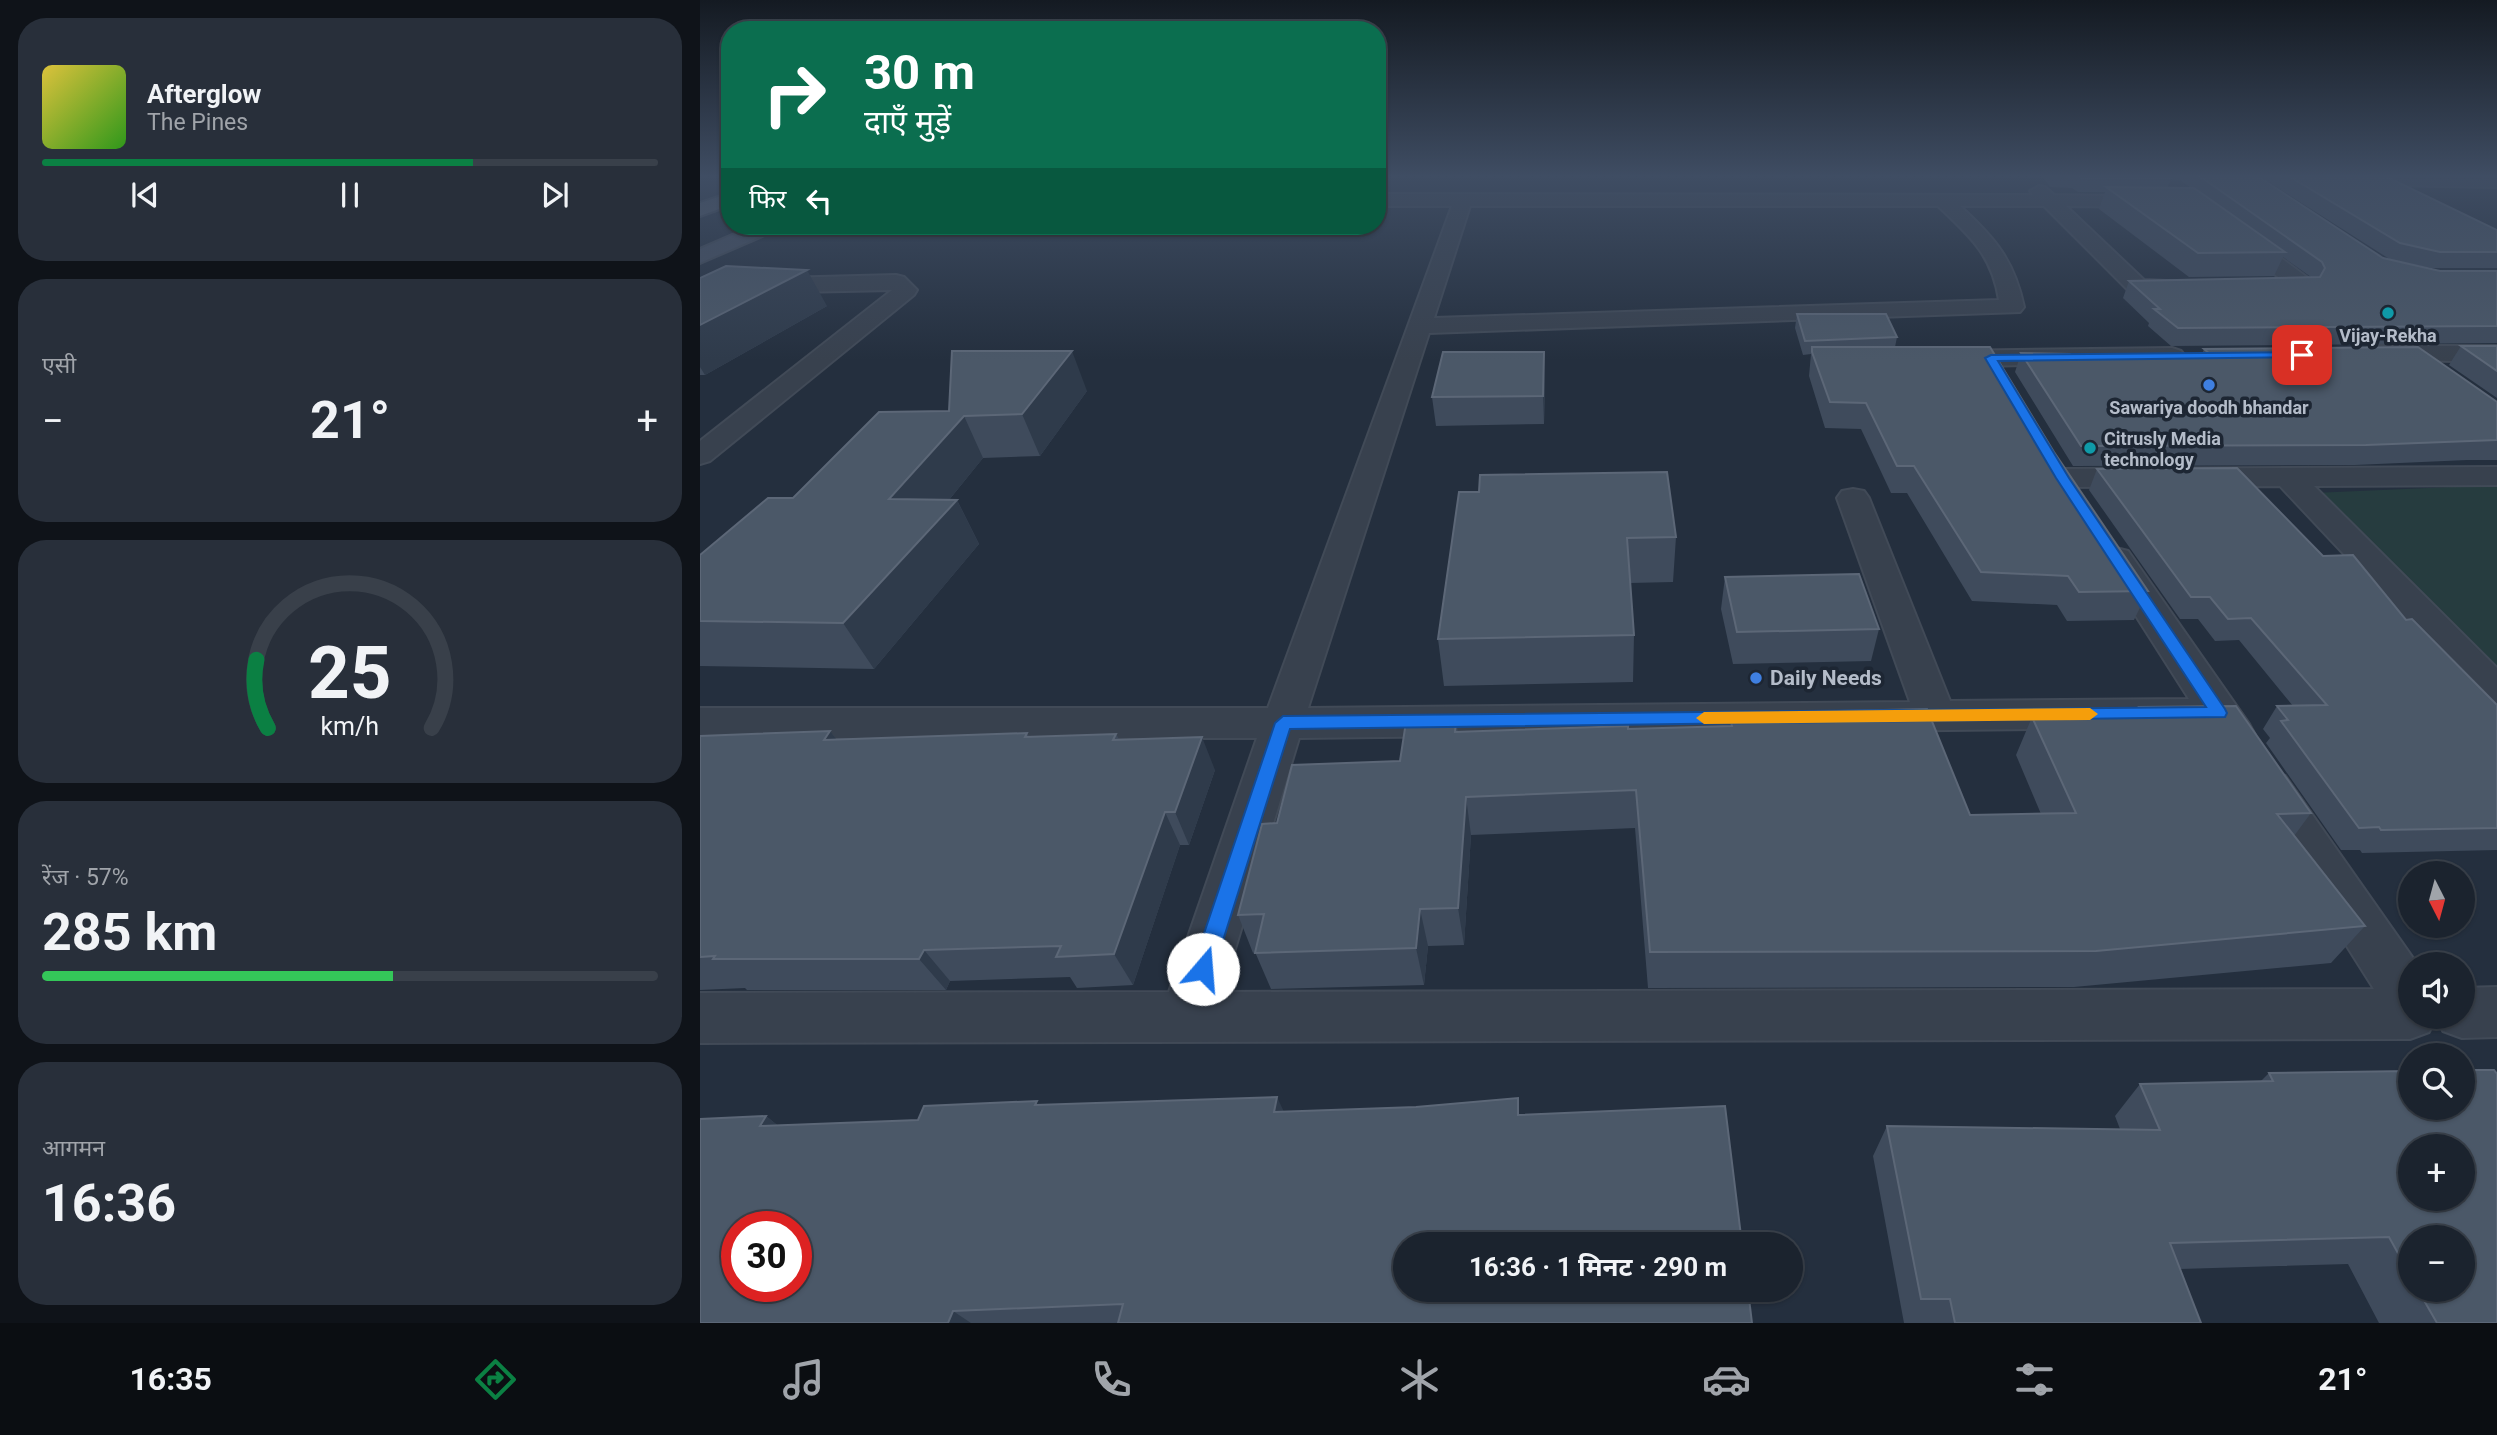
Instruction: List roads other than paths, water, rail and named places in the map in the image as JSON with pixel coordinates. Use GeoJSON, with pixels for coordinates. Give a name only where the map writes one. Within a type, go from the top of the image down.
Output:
{"type":"FeatureCollection","features":[{"type":"Feature","properties":{"kind":"street"},"geometry":{"type":"LineString","coordinates":[[700,257],[745,237]]}},
{"type":"Feature","properties":{"kind":"street"},"geometry":{"type":"LineString","coordinates":[[1187,1018],[1283,723],[1449,237]]}},
{"type":"Feature","properties":{"kind":"street"},"geometry":{"type":"LineString","coordinates":[[1419,326],[2012,307],[2010,284],[1994,248],[1982,237]]}},
{"type":"Feature","properties":{"kind":"street"},"geometry":{"type":"LineString","coordinates":[[2086,237],[2138,287],[2207,287]]}},
{"type":"Feature","properties":{"kind":"street"},"geometry":{"type":"LineString","coordinates":[[2239,237],[2304,286],[2262,286]]}},
{"type":"Feature","properties":{"kind":"street"},"geometry":{"type":"LineString","coordinates":[[700,287],[896,282],[906,290],[700,455]]}},
{"type":"Feature","properties":{"kind":"street"},"geometry":{"type":"LineString","coordinates":[[2357,354],[2497,354]]}},
{"type":"Feature","properties":{"kind":"street"},"geometry":{"type":"LineString","coordinates":[[2412,354],[2444,376]]}},
{"type":"Feature","properties":{"kind":"street"},"geometry":{"type":"LineString","coordinates":[[1922,360],[2192,356]]}},
{"type":"Feature","properties":{"kind":"street"},"geometry":{"type":"LineString","coordinates":[[1991,358],[2012,394]]}},
{"type":"Feature","properties":{"kind":"street"},"geometry":{"type":"LineString","coordinates":[[2041,442],[2062,478],[2398,981]]}},
{"type":"Feature","properties":{"kind":"street"},"geometry":{"type":"LineString","coordinates":[[2062,478],[2497,476]]}},
{"type":"Feature","properties":{"kind":"street"},"geometry":{"type":"LineString","coordinates":[[2288,477],[2497,692]]}},
{"type":"Feature","properties":{"kind":"street"},"geometry":{"type":"LineString","coordinates":[[1853,498],[1936,716]]}},
{"type":"Feature","properties":{"kind":"street"},"geometry":{"type":"LineString","coordinates":[[700,723],[1283,723],[2219,713]]}},
{"type":"Feature","properties":{"kind":"street"},"geometry":{"type":"LineString","coordinates":[[2475,1013],[2497,1012]]}},
{"type":"Feature","properties":{"kind":"street"},"geometry":{"type":"LineString","coordinates":[[700,1018],[2398,1014]]}},
{"type":"Feature","properties":{"kind":"place","name":"Vijay-Rekha"},"geometry":{"type":"Point","coordinates":[2388,313]}},
{"type":"Feature","properties":{"kind":"place","name":"Sawariya doodh bhandar"},"geometry":{"type":"Point","coordinates":[2209,385]}},
{"type":"Feature","properties":{"kind":"place","name":"Citrusly Media technology"},"geometry":{"type":"Point","coordinates":[2090,448]}},
{"type":"Feature","properties":{"kind":"place","name":"Daily Needs"},"geometry":{"type":"Point","coordinates":[1756,678]}}]}
